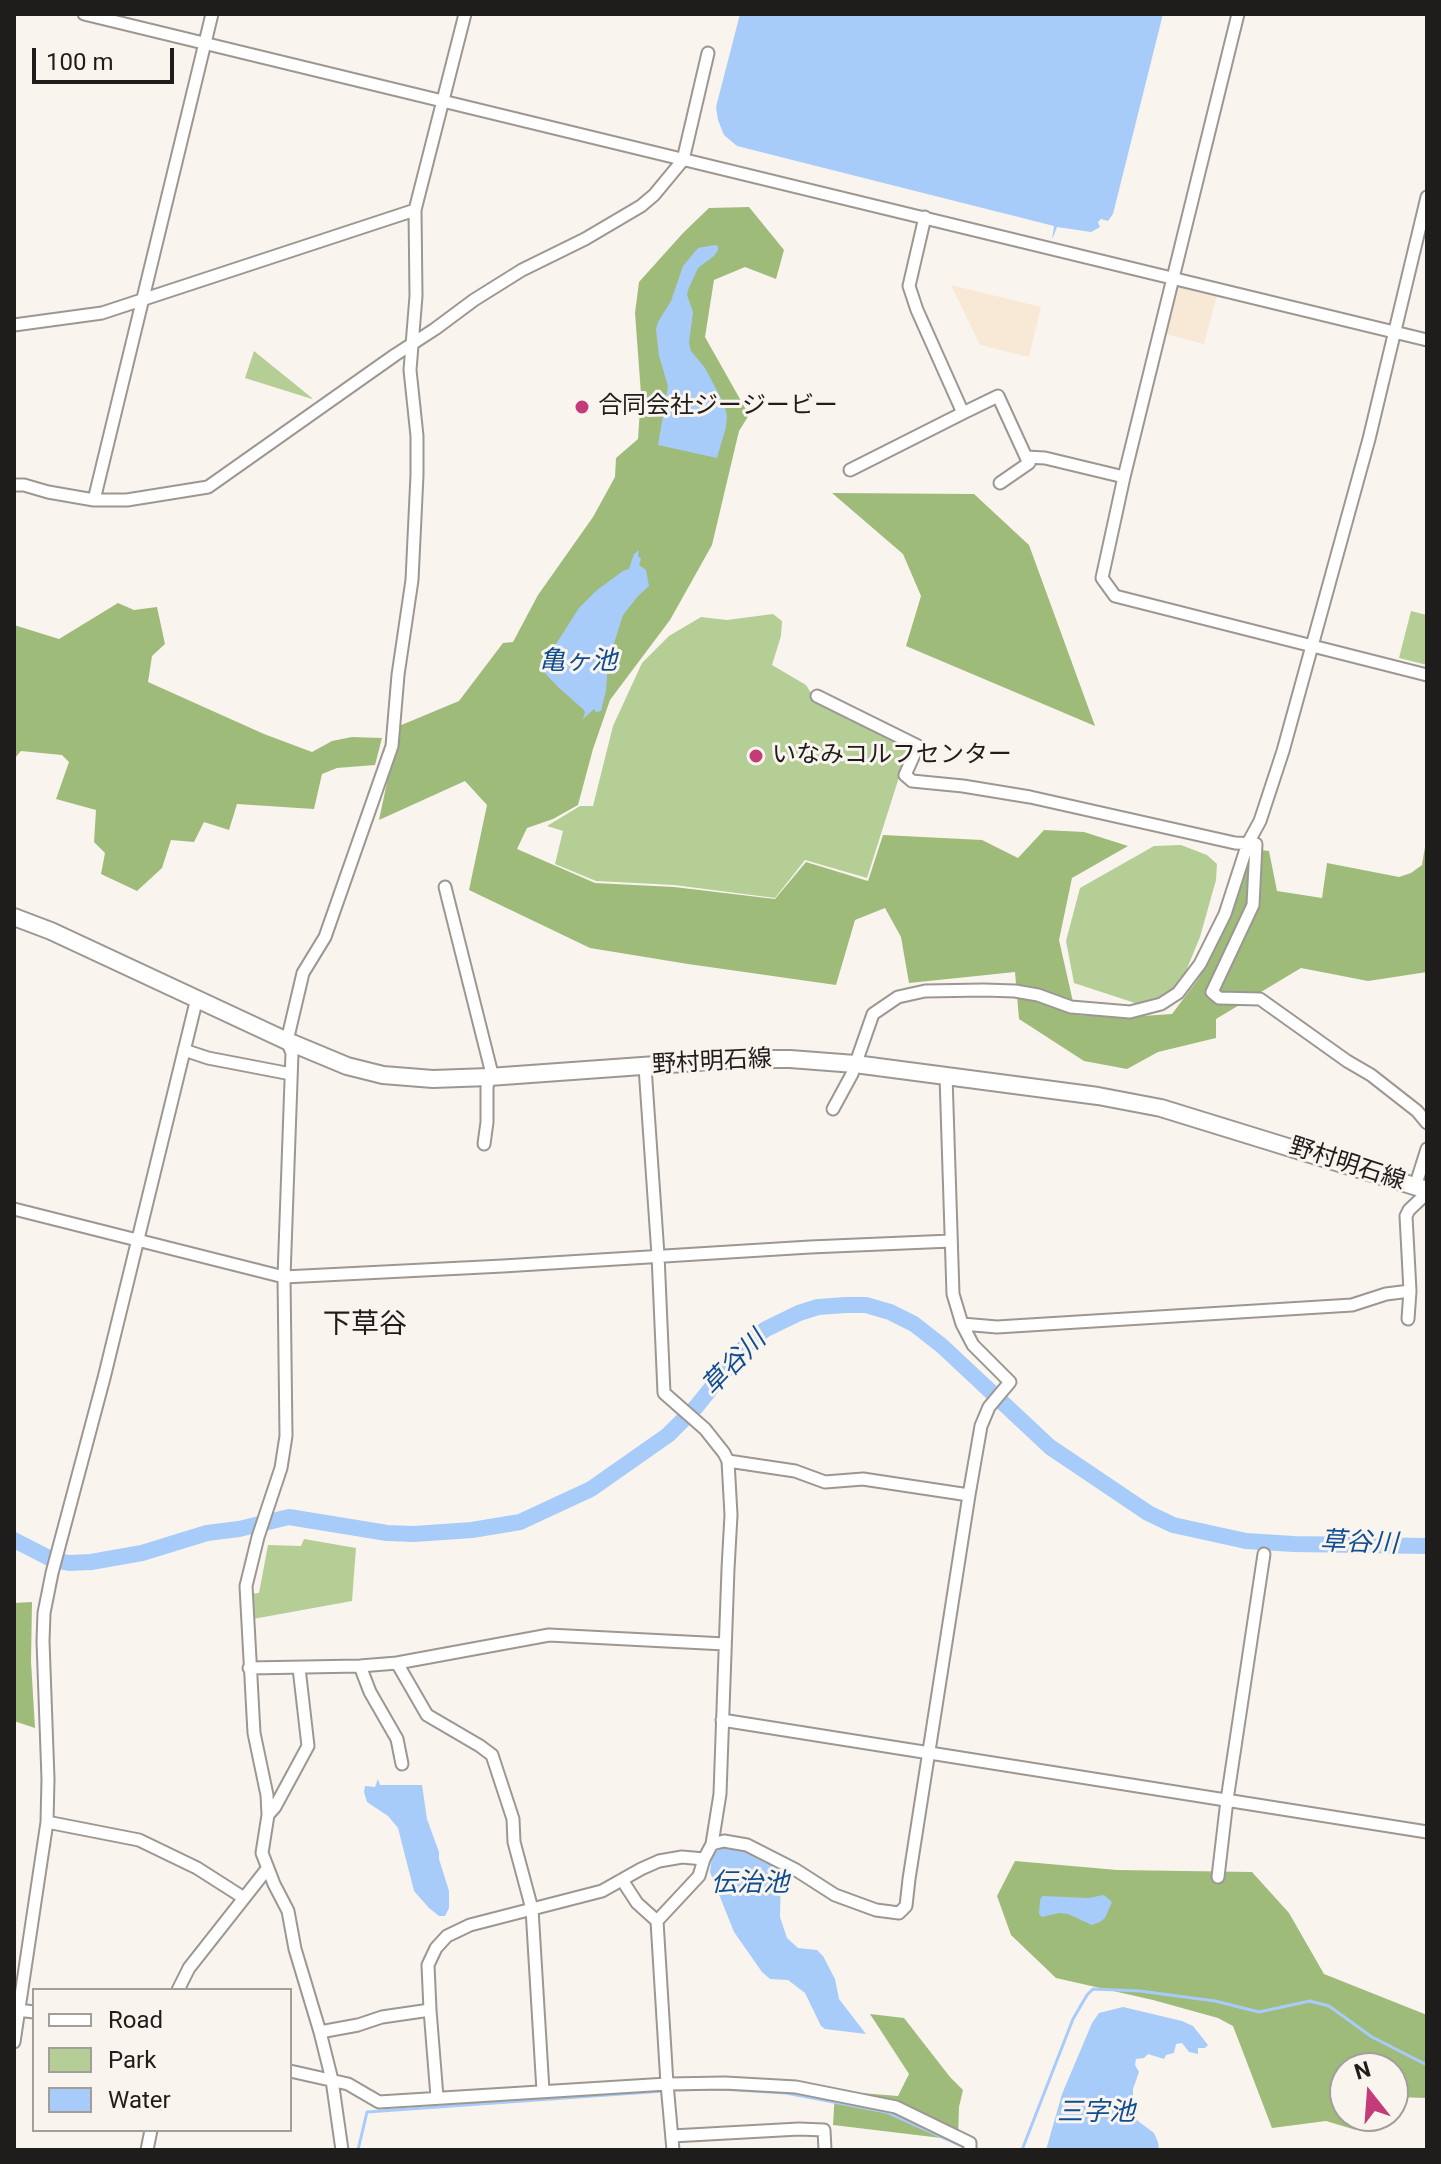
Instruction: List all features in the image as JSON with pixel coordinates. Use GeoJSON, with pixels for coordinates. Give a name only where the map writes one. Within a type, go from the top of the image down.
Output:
{"type":"FeatureCollection","features":[{"type":"Feature","properties":{"kind":"main road","name":"野村明石線"},"geometry":{"type":"LineString","coordinates":[[14,917],[51,931],[287,1041],[347,1066],[383,1075],[433,1079],[489,1077],[752,1059],[855,1064],[1098,1096],[1161,1108],[1423,1190]]}},
{"type":"Feature","properties":{"kind":"street"},"geometry":{"type":"LineString","coordinates":[[84,14],[1427,340]]}},
{"type":"Feature","properties":{"kind":"street"},"geometry":{"type":"LineString","coordinates":[[94,500],[212,14]]}},
{"type":"Feature","properties":{"kind":"street"},"geometry":{"type":"LineString","coordinates":[[342,2150],[332,2080],[295,1949],[288,1911],[262,1853],[268,1815],[267,1795],[254,1733],[246,1586],[258,1537],[281,1468],[286,1436],[284,1277],[292,1053],[287,1041],[303,973],[325,937],[392,746],[398,675],[412,580],[417,475],[417,436],[410,370],[416,296],[415,210],[465,14]]}},
{"type":"Feature","properties":{"kind":"street"},"geometry":{"type":"LineString","coordinates":[[1238,14],[1102,578],[1115,596],[1427,675]]}},
{"type":"Feature","properties":{"kind":"street"},"geometry":{"type":"LineString","coordinates":[[14,485],[94,500],[127,500],[208,487],[494,287],[585,239],[654,195],[683,160],[708,53]]}},
{"type":"Feature","properties":{"kind":"street"},"geometry":{"type":"LineString","coordinates":[[833,1109],[852,1074],[873,1014],[898,997],[925,991],[1015,991],[1038,995],[1071,1007],[1130,1012],[1161,1004],[1178,993],[1200,964],[1225,914],[1283,751],[1365,453],[1427,197]]}},
{"type":"Feature","properties":{"kind":"street"},"geometry":{"type":"LineString","coordinates":[[14,325],[102,313],[415,210]]}},
{"type":"Feature","properties":{"kind":"street"},"geometry":{"type":"LineString","coordinates":[[925,217],[909,286],[963,413]]}},
{"type":"Feature","properties":{"kind":"street"},"geometry":{"type":"LineString","coordinates":[[850,470],[998,396],[1029,463],[1000,483]]}},
{"type":"Feature","properties":{"kind":"street"},"geometry":{"type":"LineString","coordinates":[[1026,457],[1045,458],[1124,477]]}},
{"type":"Feature","properties":{"kind":"street"},"geometry":{"type":"LineString","coordinates":[[817,696],[918,746],[905,775],[912,781],[1030,797],[1235,843],[1256,844],[1253,905],[1212,992],[1219,998],[1260,999],[1371,1075],[1417,1111],[1427,1123]]}},
{"type":"Feature","properties":{"kind":"street"},"geometry":{"type":"LineString","coordinates":[[445,887],[491,1070],[484,1144]]}},
{"type":"Feature","properties":{"kind":"street"},"geometry":{"type":"LineString","coordinates":[[14,2042],[47,1822],[44,1613],[197,998]]}},
{"type":"Feature","properties":{"kind":"street"},"geometry":{"type":"LineString","coordinates":[[184,1050],[208,1058],[291,1074]]}},
{"type":"Feature","properties":{"kind":"street"},"geometry":{"type":"LineString","coordinates":[[645,1067],[664,1393],[705,1429],[728,1461],[731,1515],[720,1794],[712,1844],[699,1876],[657,1921]]}},
{"type":"Feature","properties":{"kind":"street"},"geometry":{"type":"LineString","coordinates":[[712,1844],[724,1841],[747,1845],[768,1854],[835,1895],[876,1910],[899,1913],[906,1906],[981,1426],[989,1407],[1010,1382],[973,1345],[962,1324],[953,1294],[946,1076]]}},
{"type":"Feature","properties":{"kind":"street"},"geometry":{"type":"LineString","coordinates":[[1408,1319],[1410,1291],[1406,1216],[1423,1190],[1427,1149]]}},
{"type":"Feature","properties":{"kind":"street"},"geometry":{"type":"LineString","coordinates":[[14,1209],[284,1277],[951,1241]]}},
{"type":"Feature","properties":{"kind":"street"},"geometry":{"type":"LineString","coordinates":[[962,1324],[997,1327],[1352,1305],[1386,1294],[1410,1291]]}},
{"type":"Feature","properties":{"kind":"street"},"geometry":{"type":"LineString","coordinates":[[728,1461],[795,1471],[825,1482],[863,1479],[969,1495]]}},
{"type":"Feature","properties":{"kind":"street"},"geometry":{"type":"LineString","coordinates":[[1218,1877],[1264,1554]]}},
{"type":"Feature","properties":{"kind":"street"},"geometry":{"type":"LineString","coordinates":[[249,1668],[397,1663],[549,1635],[725,1644]]}},
{"type":"Feature","properties":{"kind":"street"},"geometry":{"type":"LineString","coordinates":[[397,1663],[427,1715],[492,1755],[513,1819],[514,1842],[532,1909],[543,2091]]}},
{"type":"Feature","properties":{"kind":"street"},"geometry":{"type":"LineString","coordinates":[[360,1666],[370,1692],[397,1739],[402,1764]]}},
{"type":"Feature","properties":{"kind":"street"},"geometry":{"type":"LineString","coordinates":[[268,1815],[308,1746],[299,1668]]}},
{"type":"Feature","properties":{"kind":"street"},"geometry":{"type":"LineString","coordinates":[[722,1720],[1427,1832]]}},
{"type":"Feature","properties":{"kind":"street"},"geometry":{"type":"LineString","coordinates":[[47,1822],[139,1840],[197,1868],[244,1898]]}},
{"type":"Feature","properties":{"kind":"street"},"geometry":{"type":"LineString","coordinates":[[437,2097],[428,1965],[436,1948],[447,1936],[470,1925],[602,1891],[659,1861],[682,1857],[704,1859]]}},
{"type":"Feature","properties":{"kind":"street"},"geometry":{"type":"LineString","coordinates":[[179,1988],[189,1968],[267,1869]]}},
{"type":"Feature","properties":{"kind":"street"},"geometry":{"type":"LineString","coordinates":[[622,1880],[637,1903],[657,1921],[673,2150]]}},
{"type":"Feature","properties":{"kind":"street"},"geometry":{"type":"LineString","coordinates":[[18,2010],[32,2012]]}},
{"type":"Feature","properties":{"kind":"street"},"geometry":{"type":"LineString","coordinates":[[320,2032],[382,2017],[430,2010]]}},
{"type":"Feature","properties":{"kind":"street"},"geometry":{"type":"LineString","coordinates":[[292,2071],[348,2084],[379,2102],[667,2084],[796,2087],[896,2107],[970,2143],[970,2150]]}},
{"type":"Feature","properties":{"kind":"street"},"geometry":{"type":"LineString","coordinates":[[672,2136],[824,2130],[825,2150]]}},
{"type":"Feature","properties":{"kind":"shaded area"},"geometry":{"type":"Polygon","coordinates":[[[1175,284],[1217,295],[1204,344],[1162,333],[1175,284]]]}},
{"type":"Feature","properties":{"kind":"shaded area"},"geometry":{"type":"Polygon","coordinates":[[[951,285],[1041,307],[1029,357],[980,345],[951,285]]]}},
{"type":"Feature","properties":{"kind":"green space"},"geometry":{"type":"Polygon","coordinates":[[[749,207],[784,250],[776,279],[745,267],[714,280],[705,337],[749,415],[739,431],[712,545],[670,620],[610,700],[578,805],[553,819],[527,828],[517,849],[595,883],[674,887],[775,899],[806,862],[868,881],[883,835],[982,840],[1018,858],[1044,830],[1084,832],[1128,846],[1072,878],[1059,940],[1076,1015],[1127,1017],[1172,1014],[1199,978],[1237,893],[1252,849],[1269,851],[1277,891],[1322,898],[1327,863],[1399,877],[1422,865],[1427,835],[1427,972],[1368,981],[1301,968],[1216,1019],[1216,1038],[1158,1052],[1127,1069],[1084,1061],[1019,1019],[1015,972],[909,983],[901,937],[885,908],[855,920],[836,985],[590,948],[469,890],[487,805],[465,781],[379,820],[399,726],[459,701],[503,643],[513,642],[538,595],[593,517],[615,477],[616,458],[638,439],[641,394],[635,313],[639,282],[709,208],[749,207]]]}},
{"type":"Feature","properties":{"kind":"green space"},"geometry":{"type":"Polygon","coordinates":[[[254,351],[312,398],[312,399],[245,378],[254,351]]]}},
{"type":"Feature","properties":{"kind":"green space"},"geometry":{"type":"Polygon","coordinates":[[[832,493],[974,494],[1029,545],[1095,726],[906,646],[921,596],[903,554],[832,493]]]}},
{"type":"Feature","properties":{"kind":"green space"},"geometry":{"type":"Polygon","coordinates":[[[118,603],[134,610],[157,607],[165,644],[152,656],[148,682],[312,752],[332,741],[352,737],[382,738],[375,765],[337,768],[322,774],[314,809],[237,804],[229,830],[204,822],[194,842],[171,840],[162,868],[137,891],[101,874],[105,853],[94,842],[96,810],[56,799],[69,762],[62,755],[21,751],[14,759],[14,625],[59,639],[118,603]]]}},
{"type":"Feature","properties":{"kind":"green space"},"geometry":{"type":"Polygon","coordinates":[[[1411,611],[1427,615],[1427,665],[1399,658],[1411,611]]]}},
{"type":"Feature","properties":{"kind":"green space","name":"いなみコルフセンター"},"geometry":{"type":"Polygon","coordinates":[[[773,614],[782,621],[772,665],[806,685],[815,699],[903,743],[907,752],[867,878],[805,860],[775,898],[674,885],[596,881],[555,864],[563,831],[547,826],[580,806],[593,806],[613,726],[642,663],[669,636],[701,617],[727,620],[773,614]]]}},
{"type":"Feature","properties":{"kind":"green space"},"geometry":{"type":"Polygon","coordinates":[[[1181,845],[1207,855],[1217,864],[1216,880],[1200,937],[1175,989],[1164,997],[1138,1004],[1074,983],[1066,941],[1080,888],[1154,846],[1181,845]]]}},
{"type":"Feature","properties":{"kind":"green space"},"geometry":{"type":"Polygon","coordinates":[[[304,1539],[356,1548],[352,1601],[253,1619],[249,1594],[259,1593],[268,1545],[301,1546],[304,1539]]]}},
{"type":"Feature","properties":{"kind":"green space"},"geometry":{"type":"Polygon","coordinates":[[[32,1602],[31,1661],[35,1728],[14,1721],[14,1603],[32,1602]]]}},
{"type":"Feature","properties":{"kind":"green space"},"geometry":{"type":"Polygon","coordinates":[[[1015,1861],[1117,1870],[1252,1872],[1289,1913],[1324,1974],[1427,2015],[1427,2098],[1409,2097],[1409,2052],[1329,2052],[1329,2122],[1272,2128],[1233,2026],[1218,2018],[1153,2000],[1056,1978],[1011,1935],[997,1896],[1015,1861]]]}},
{"type":"Feature","properties":{"kind":"green space"},"geometry":{"type":"Polygon","coordinates":[[[870,2014],[904,2018],[963,2090],[958,2140],[833,2125],[835,2091],[898,2096],[909,2074],[870,2014]]]}},
{"type":"Feature","properties":{"kind":"water"},"geometry":{"type":"Polygon","coordinates":[[[740,14],[1163,14],[1113,214],[1108,221],[1101,219],[1098,222],[1100,227],[1091,232],[1057,227],[1052,240],[1054,226],[737,146],[724,135],[716,107],[740,14]]]}},
{"type":"Feature","properties":{"kind":"water"},"geometry":{"type":"Polygon","coordinates":[[[715,245],[718,250],[698,268],[687,295],[693,312],[689,343],[691,351],[705,368],[727,416],[717,458],[658,445],[668,386],[659,356],[656,329],[671,301],[683,266],[698,248],[715,245]]]}},
{"type":"Feature","properties":{"kind":"water","name":"亀ヶ池"},"geometry":{"type":"Polygon","coordinates":[[[639,550],[639,565],[646,570],[649,586],[623,615],[608,662],[601,711],[594,709],[583,719],[584,710],[559,688],[542,666],[579,608],[597,590],[629,569],[634,554],[639,550]]]}},
{"type":"Feature","properties":{"kind":"water"},"geometry":{"type":"Polygon","coordinates":[[[378,1779],[380,1785],[422,1785],[427,1819],[449,1891],[449,1908],[445,1916],[439,1916],[429,1908],[414,1891],[398,1828],[388,1816],[367,1802],[365,1786],[375,1787],[378,1779]]]}},
{"type":"Feature","properties":{"kind":"water","name":"伝治池"},"geometry":{"type":"Polygon","coordinates":[[[726,1846],[750,1850],[779,1866],[780,1917],[787,1938],[798,1948],[817,1950],[823,1956],[835,1979],[839,1999],[866,2034],[825,2029],[805,1993],[788,1980],[770,1979],[762,1972],[734,1932],[710,1872],[712,1854],[726,1846]]]}},
{"type":"Feature","properties":{"kind":"water"},"geometry":{"type":"Polygon","coordinates":[[[1104,1895],[1112,1902],[1105,1918],[1092,1925],[1068,1914],[1042,1917],[1039,1914],[1042,1896],[1088,1898],[1104,1895]]]}},
{"type":"Feature","properties":{"kind":"water","name":"三字池"},"geometry":{"type":"Polygon","coordinates":[[[1123,2007],[1182,2021],[1193,2026],[1208,2045],[1198,2048],[1198,2054],[1189,2052],[1182,2043],[1176,2044],[1174,2053],[1166,2055],[1164,2059],[1148,2054],[1136,2059],[1139,2072],[1133,2089],[1133,2109],[1138,2121],[1154,2133],[1159,2150],[1046,2150],[1062,2094],[1092,2023],[1099,2013],[1123,2007]]]}},
{"type":"Feature","properties":{"kind":"waterway","name":"草谷川"},"geometry":{"type":"LineString","coordinates":[[14,1540],[53,1560],[69,1563],[142,1553],[207,1533],[289,1517],[387,1533],[414,1534],[472,1530],[520,1522],[591,1489],[668,1435],[696,1407],[752,1339],[766,1329],[818,1307],[866,1305],[914,1324],[942,1346],[1050,1447],[1148,1513],[1173,1525],[1246,1541],[1427,1546]]}},
{"type":"Feature","properties":{"kind":"waterway"},"geometry":{"type":"LineString","coordinates":[[1022,2150],[1073,2019],[1093,1989],[1140,1991],[1215,2001],[1259,2012],[1310,2001],[1329,2006],[1372,2037],[1427,2065]]}},
{"type":"Feature","properties":{"kind":"waterway"},"geometry":{"type":"LineString","coordinates":[[672,2090],[786,2093],[886,2112],[966,2148]]}},
{"type":"Feature","properties":{"kind":"waterway"},"geometry":{"type":"LineString","coordinates":[[358,2150],[367,2112],[664,2091]]}},
{"type":"Feature","properties":{"kind":"place","name":"合同会社ジージービー"},"geometry":{"type":"Point","coordinates":[582,407]}},
{"type":"Feature","properties":{"kind":"place","name":"いなみコルフセンター"},"geometry":{"type":"Point","coordinates":[756,756]}},
{"type":"Feature","properties":{"kind":"district","name":"下草谷"},"geometry":{"type":"Point","coordinates":[365,1326]}}]}
